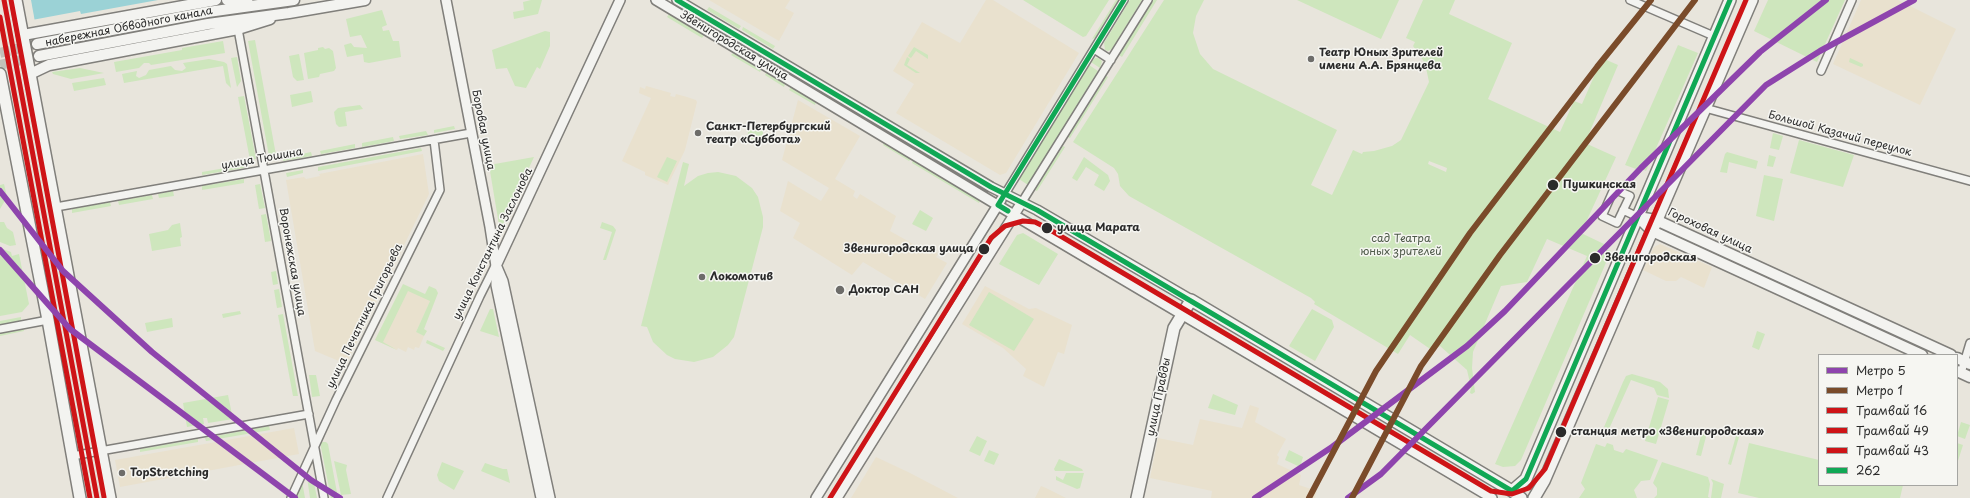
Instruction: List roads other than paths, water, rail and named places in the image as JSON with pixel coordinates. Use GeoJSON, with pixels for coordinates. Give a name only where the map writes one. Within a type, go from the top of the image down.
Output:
{"type":"FeatureCollection","features":[{"type":"Feature","properties":{"kind":"main road"},"geometry":{"type":"LineString","coordinates":[[16,0],[110,498]]}},
{"type":"Feature","properties":{"kind":"main road"},"geometry":{"type":"LineString","coordinates":[[22,31],[216,0]]}},
{"type":"Feature","properties":{"kind":"main road"},"geometry":{"type":"LineString","coordinates":[[226,0],[260,5]]}},
{"type":"Feature","properties":{"kind":"main road","name":"набережная Обводного канала"},"geometry":{"type":"LineString","coordinates":[[37,44],[208,12],[294,0]]}},
{"type":"Feature","properties":{"kind":"main road","name":"набережная Обводного канала"},"geometry":{"type":"LineString","coordinates":[[39,56],[208,24],[289,14],[365,0]]}},
{"type":"Feature","properties":{"kind":"main road"},"geometry":{"type":"LineString","coordinates":[[1512,491],[1526,479],[1716,37],[1730,0]]}},
{"type":"Feature","properties":{"kind":"main road"},"geometry":{"type":"LineString","coordinates":[[1534,498],[1547,474],[1752,0]]}},
{"type":"Feature","properties":{"kind":"main road"},"geometry":{"type":"LineString","coordinates":[[30,74],[49,65],[238,29],[289,14]]}},
{"type":"Feature","properties":{"kind":"main road"},"geometry":{"type":"LineString","coordinates":[[0,78],[48,320],[80,498]]}},
{"type":"Feature","properties":{"kind":"main road"},"geometry":{"type":"LineString","coordinates":[[1638,216],[1652,231],[1920,354]]}},
{"type":"Feature","properties":{"kind":"main road","name":"Гороховая улица"},"geometry":{"type":"LineString","coordinates":[[1638,216],[1656,220],[1949,354]]}},
{"type":"Feature","properties":{"kind":"main road","name":"улица Правды"},"geometry":{"type":"LineString","coordinates":[[1137,498],[1174,328],[1191,300]]}},
{"type":"Feature","properties":{"kind":"main road","name":"Звенигородская улица"},"geometry":{"type":"LineString","coordinates":[[1191,300],[1512,491],[1521,498]]}},
{"type":"Feature","properties":{"kind":"street","name":"Боровая улица"},"geometry":{"type":"LineString","coordinates":[[446,0],[496,266],[504,281],[547,498]]}},
{"type":"Feature","properties":{"kind":"street","name":"улица Константина Заслонова"},"geometry":{"type":"LineString","coordinates":[[387,498],[480,296],[496,266],[620,0]]}},
{"type":"Feature","properties":{"kind":"street","name":"Звенигородская улица"},"geometry":{"type":"LineString","coordinates":[[656,0],[1014,215],[1492,498]]}},
{"type":"Feature","properties":{"kind":"street","name":"Звенигородская улица"},"geometry":{"type":"LineString","coordinates":[[677,0],[880,122],[1191,300]]}},
{"type":"Feature","properties":{"kind":"street"},"geometry":{"type":"LineString","coordinates":[[816,498],[1124,0]]}},
{"type":"Feature","properties":{"kind":"street"},"geometry":{"type":"LineString","coordinates":[[837,498],[1148,0]]}},
{"type":"Feature","properties":{"kind":"street"},"geometry":{"type":"LineString","coordinates":[[1630,0],[1716,37]]}},
{"type":"Feature","properties":{"kind":"street"},"geometry":{"type":"LineString","coordinates":[[1821,71],[1852,0]]}},
{"type":"Feature","properties":{"kind":"street","name":"Воронежская улица"},"geometry":{"type":"LineString","coordinates":[[238,29],[324,498]]}},
{"type":"Feature","properties":{"kind":"street"},"geometry":{"type":"LineString","coordinates":[[1094,49],[1111,60]]}},
{"type":"Feature","properties":{"kind":"street","name":"Большой Казачий переулок"},"geometry":{"type":"LineString","coordinates":[[1705,108],[1970,181]]}},
{"type":"Feature","properties":{"kind":"street","name":"улица Тюшина"},"geometry":{"type":"LineString","coordinates":[[56,207],[471,133]]}},
{"type":"Feature","properties":{"kind":"street","name":"улица Печатника Григорьева"},"geometry":{"type":"LineString","coordinates":[[291,498],[314,446],[440,190],[434,140]]}},
{"type":"Feature","properties":{"kind":"street"},"geometry":{"type":"LineString","coordinates":[[1614,189],[1630,196],[1623,210],[1617,223],[1602,216],[1614,189]]}},
{"type":"Feature","properties":{"kind":"street"},"geometry":{"type":"LineString","coordinates":[[1623,210],[1638,216]]}},
{"type":"Feature","properties":{"kind":"street"},"geometry":{"type":"LineString","coordinates":[[0,329],[48,320]]}},
{"type":"Feature","properties":{"kind":"street"},"geometry":{"type":"LineString","coordinates":[[1963,374],[1964,361],[1970,344]]}},
{"type":"Feature","properties":{"kind":"street"},"geometry":{"type":"LineString","coordinates":[[72,456],[309,414]]}},
{"type":"Feature","properties":{"kind":"street"},"geometry":{"type":"LineString","coordinates":[[1521,498],[1526,479]]}},
{"type":"Feature","properties":{"kind":"water"},"geometry":{"type":"Polygon","coordinates":[[[0,0],[158,0],[81,14],[80,11],[0,26],[0,0]]]}},
{"type":"Feature","properties":{"kind":"tunnel"},"geometry":{"type":"LineString","coordinates":[[0,53],[37,44]]}},
{"type":"Feature","properties":{"kind":"tunnel"},"geometry":{"type":"LineString","coordinates":[[0,65],[39,56]]}},
{"type":"Feature","properties":{"kind":"metro line","name":"1"},"geometry":{"type":"LineString","coordinates":[[1309,498],[1376,371],[1470,233],[1597,67],[1651,0]]}},
{"type":"Feature","properties":{"kind":"metro line","name":"1"},"geometry":{"type":"LineString","coordinates":[[1352,498],[1421,366],[1500,255],[1695,0]]}},
{"type":"Feature","properties":{"kind":"metro line","name":"5"},"geometry":{"type":"LineString","coordinates":[[1255,498],[1332,447],[1467,346],[1505,311],[1641,168],[1760,52],[1826,0]]}},
{"type":"Feature","properties":{"kind":"metro line","name":"5"},"geometry":{"type":"LineString","coordinates":[[1348,498],[1381,474],[1766,85],[1820,51],[1914,0]]}},
{"type":"Feature","properties":{"kind":"metro line","name":"5"},"geometry":{"type":"LineString","coordinates":[[0,191],[63,271],[152,352],[311,480],[340,498]]}},
{"type":"Feature","properties":{"kind":"metro line","name":"5"},"geometry":{"type":"LineString","coordinates":[[0,250],[70,329],[295,498]]}},
{"type":"Feature","properties":{"kind":"tram line","name":"16"},"geometry":{"type":"LineString","coordinates":[[4,0],[97,498]]}},
{"type":"Feature","properties":{"kind":"tram line","name":"43"},"geometry":{"type":"LineString","coordinates":[[11,0],[104,497]]}},
{"type":"Feature","properties":{"kind":"tram line","name":"16"},"geometry":{"type":"LineString","coordinates":[[830,498],[991,238],[1005,226],[1023,221],[1035,222],[1047,228],[1491,491],[1512,494],[1529,488],[1545,469],[1746,0]]}},
{"type":"Feature","properties":{"kind":"tram line","name":"49"},"geometry":{"type":"LineString","coordinates":[[0,17],[90,498]]}},
{"type":"Feature","properties":{"kind":"place","name":"Театр Юных Зрителей имени А.А. Брянцева"},"geometry":{"type":"Point","coordinates":[1311,59]}},
{"type":"Feature","properties":{"kind":"place","name":"Санкт-Петербургский театр «Суббота»"},"geometry":{"type":"Point","coordinates":[698,133]}},
{"type":"Feature","properties":{"kind":"place","name":"Пушкинская"},"geometry":{"type":"Point","coordinates":[1553,185]}},
{"type":"Feature","properties":{"kind":"place","name":"улица Марата"},"geometry":{"type":"Point","coordinates":[1047,228]}},
{"type":"Feature","properties":{"kind":"place","name":"Звенигородская улица"},"geometry":{"type":"Point","coordinates":[984,249]}},
{"type":"Feature","properties":{"kind":"place","name":"Звенигородская"},"geometry":{"type":"Point","coordinates":[1595,258]}},
{"type":"Feature","properties":{"kind":"place","name":"Локомотив"},"geometry":{"type":"Point","coordinates":[702,277]}},
{"type":"Feature","properties":{"kind":"place","name":"Доктор САН"},"geometry":{"type":"Point","coordinates":[840,290]}},
{"type":"Feature","properties":{"kind":"place","name":"станция метро «Звенигородская»"},"geometry":{"type":"Point","coordinates":[1561,432]}},
{"type":"Feature","properties":{"kind":"place","name":"TopStretching"},"geometry":{"type":"Point","coordinates":[122,473]}},
{"type":"Feature","properties":{"kind":"park label","name":"сад Театра юных зрителей"},"geometry":{"type":"Point","coordinates":[1401,245]}}]}
